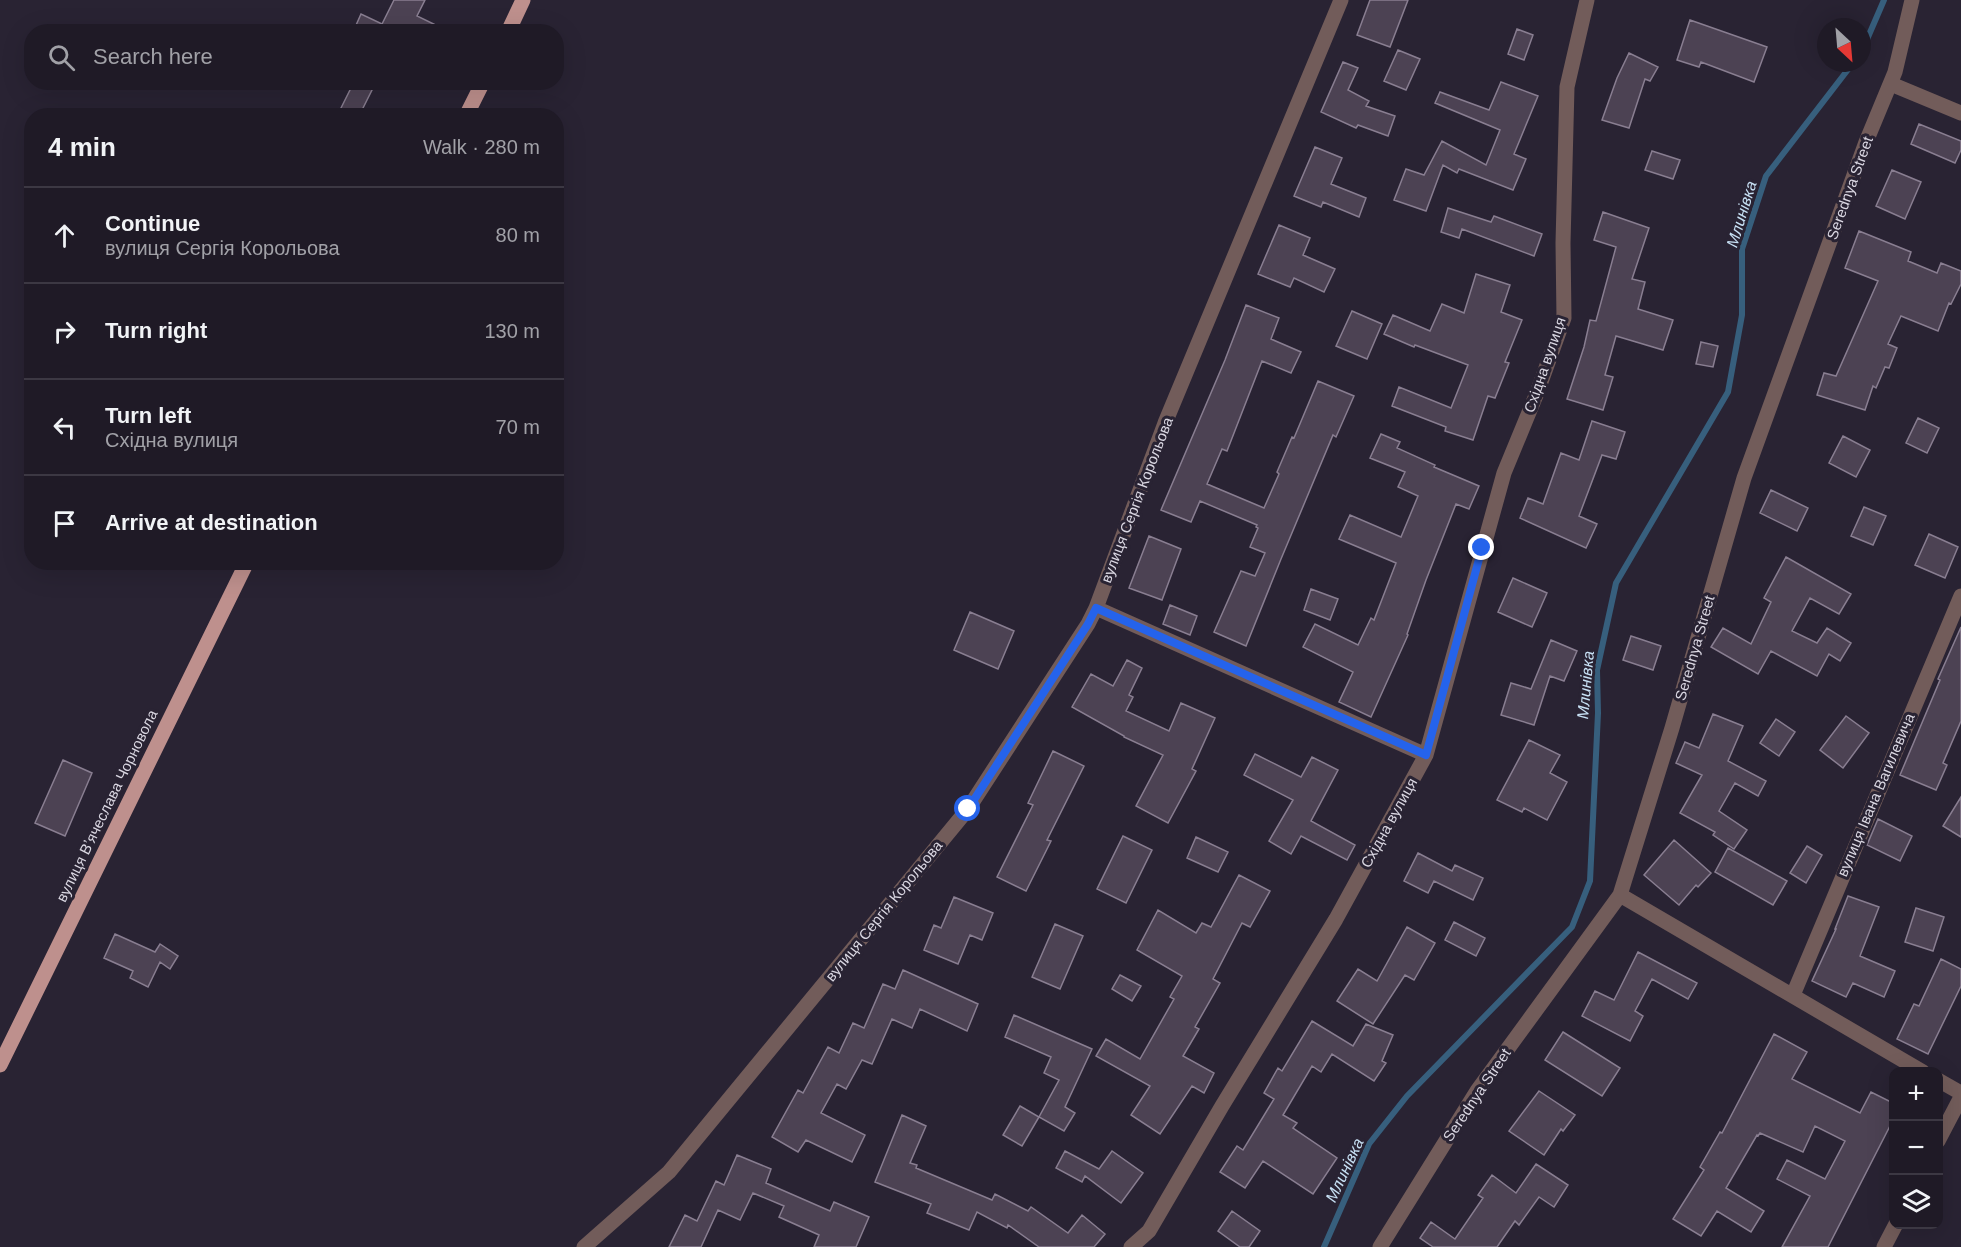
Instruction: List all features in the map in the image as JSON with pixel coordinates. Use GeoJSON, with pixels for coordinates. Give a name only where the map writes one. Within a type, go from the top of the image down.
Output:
{"type":"FeatureCollection","features":[{"type":"Feature","properties":{"kind":"main road"},"geometry":{"type":"LineString","coordinates":[[512,24],[523,0]]}},
{"type":"Feature","properties":{"kind":"main road"},"geometry":{"type":"LineString","coordinates":[[470,108],[479,90]]}},
{"type":"Feature","properties":{"kind":"main road","name":"вулиця Вʼячеслава Чорновола"},"geometry":{"type":"LineString","coordinates":[[0,1065],[243,570]]}},
{"type":"Feature","properties":{"kind":"street","name":"вулиця Сергія Корольова"},"geometry":{"type":"LineString","coordinates":[[584,1247],[669,1172],[968,809],[1088,624],[1165,423],[1341,0]]}},
{"type":"Feature","properties":{"kind":"street","name":"Східна вулиця"},"geometry":{"type":"LineString","coordinates":[[1131,1247],[1149,1231],[1222,1106],[1336,920],[1426,755],[1504,473],[1537,393],[1564,318],[1563,243],[1567,87],[1587,0]]}},
{"type":"Feature","properties":{"kind":"street","name":"Serednya Street"},"geometry":{"type":"LineString","coordinates":[[1380,1247],[1477,1091],[1620,895],[1672,728],[1744,478],[1866,142],[1895,72],[1912,0]]}},
{"type":"Feature","properties":{"kind":"street"},"geometry":{"type":"LineString","coordinates":[[1890,84],[1961,113]]}},
{"type":"Feature","properties":{"kind":"street","name":"вулиця Івана Вагилевича"},"geometry":{"type":"LineString","coordinates":[[1793,995],[1961,596]]}},
{"type":"Feature","properties":{"kind":"street"},"geometry":{"type":"LineString","coordinates":[[1096,608],[1426,755]]}},
{"type":"Feature","properties":{"kind":"street"},"geometry":{"type":"LineString","coordinates":[[1620,895],[1916,1067]]}},
{"type":"Feature","properties":{"kind":"street"},"geometry":{"type":"LineString","coordinates":[[1943,1083],[1961,1095],[1943,1131]]}},
{"type":"Feature","properties":{"kind":"street"},"geometry":{"type":"LineString","coordinates":[[1884,1247],[1893,1229]]}},
{"type":"Feature","properties":{"kind":"building"},"geometry":{"type":"Polygon","coordinates":[[[394,0],[425,0],[417,16],[434,24],[382,24],[394,0]]]}},
{"type":"Feature","properties":{"kind":"building"},"geometry":{"type":"Polygon","coordinates":[[[1370,0],[1408,0],[1390,47],[1357,35],[1370,0]]]}},
{"type":"Feature","properties":{"kind":"building"},"geometry":{"type":"Polygon","coordinates":[[[361,14],[382,24],[357,24],[361,14]]]}},
{"type":"Feature","properties":{"kind":"building"},"geometry":{"type":"Polygon","coordinates":[[[1690,20],[1767,47],[1754,82],[1701,62],[1699,67],[1677,60],[1690,20]]]}},
{"type":"Feature","properties":{"kind":"building"},"geometry":{"type":"Polygon","coordinates":[[[1517,29],[1533,35],[1524,60],[1508,54],[1517,29]]]}},
{"type":"Feature","properties":{"kind":"building"},"geometry":{"type":"Polygon","coordinates":[[[1398,50],[1420,59],[1406,90],[1384,81],[1398,50]]]}},
{"type":"Feature","properties":{"kind":"building"},"geometry":{"type":"Polygon","coordinates":[[[1629,53],[1658,67],[1650,81],[1645,79],[1629,128],[1602,120],[1629,53]]]}},
{"type":"Feature","properties":{"kind":"building"},"geometry":{"type":"Polygon","coordinates":[[[1343,62],[1358,68],[1348,90],[1369,101],[1366,106],[1395,116],[1388,136],[1358,125],[1356,128],[1321,112],[1343,62]]]}},
{"type":"Feature","properties":{"kind":"building"},"geometry":{"type":"Polygon","coordinates":[[[1501,82],[1538,96],[1514,154],[1526,159],[1513,190],[1459,169],[1457,173],[1443,165],[1426,211],[1394,200],[1406,169],[1424,175],[1442,141],[1486,165],[1500,130],[1435,103],[1440,92],[1489,110],[1501,82]]]}},
{"type":"Feature","properties":{"kind":"building"},"geometry":{"type":"Polygon","coordinates":[[[350,90],[372,90],[363,108],[341,108],[350,90]]]}},
{"type":"Feature","properties":{"kind":"building"},"geometry":{"type":"Polygon","coordinates":[[[1919,124],[1961,141],[1961,150],[1955,163],[1911,144],[1919,124]]]}},
{"type":"Feature","properties":{"kind":"building"},"geometry":{"type":"Polygon","coordinates":[[[1315,147],[1342,158],[1331,184],[1366,198],[1359,217],[1323,202],[1321,207],[1294,196],[1315,147]]]}},
{"type":"Feature","properties":{"kind":"building"},"geometry":{"type":"Polygon","coordinates":[[[1652,151],[1680,160],[1673,179],[1645,170],[1652,151]]]}},
{"type":"Feature","properties":{"kind":"building"},"geometry":{"type":"Polygon","coordinates":[[[1892,170],[1921,182],[1905,219],[1876,206],[1892,170]]]}},
{"type":"Feature","properties":{"kind":"building"},"geometry":{"type":"Polygon","coordinates":[[[1448,208],[1491,222],[1494,216],[1542,234],[1534,256],[1462,229],[1459,238],[1441,232],[1448,208]]]}},
{"type":"Feature","properties":{"kind":"building"},"geometry":{"type":"Polygon","coordinates":[[[1603,212],[1649,228],[1632,279],[1645,282],[1638,309],[1673,320],[1663,350],[1616,336],[1605,375],[1613,377],[1603,410],[1567,399],[1590,320],[1596,321],[1616,247],[1594,240],[1603,212]]]}},
{"type":"Feature","properties":{"kind":"building"},"geometry":{"type":"Polygon","coordinates":[[[1279,225],[1310,238],[1303,255],[1335,269],[1324,292],[1294,278],[1290,287],[1258,274],[1279,225]]]}},
{"type":"Feature","properties":{"kind":"building"},"geometry":{"type":"Polygon","coordinates":[[[1859,231],[1911,252],[1908,261],[1937,273],[1941,263],[1961,271],[1961,284],[1951,304],[1949,303],[1938,331],[1901,316],[1888,344],[1897,348],[1889,368],[1885,367],[1876,388],[1873,386],[1865,410],[1817,395],[1824,373],[1836,376],[1878,281],[1845,268],[1859,231]]]}},
{"type":"Feature","properties":{"kind":"building"},"geometry":{"type":"Polygon","coordinates":[[[1476,274],[1510,285],[1501,312],[1522,320],[1505,362],[1509,363],[1495,398],[1488,396],[1473,440],[1445,431],[1446,427],[1392,406],[1399,387],[1451,408],[1468,365],[1415,345],[1414,347],[1384,334],[1393,315],[1430,331],[1442,304],[1464,313],[1476,274]]]}},
{"type":"Feature","properties":{"kind":"building"},"geometry":{"type":"Polygon","coordinates":[[[1246,305],[1279,318],[1271,339],[1301,352],[1291,373],[1262,361],[1227,451],[1222,449],[1207,484],[1264,508],[1279,474],[1277,472],[1318,381],[1354,396],[1336,437],[1333,435],[1246,646],[1214,632],[1241,571],[1255,576],[1265,553],[1250,547],[1258,528],[1257,525],[1200,501],[1191,522],[1161,510],[1246,305]]]}},
{"type":"Feature","properties":{"kind":"building"},"geometry":{"type":"Polygon","coordinates":[[[1352,311],[1382,324],[1367,359],[1336,346],[1352,311]]]}},
{"type":"Feature","properties":{"kind":"building"},"geometry":{"type":"Polygon","coordinates":[[[1701,342],[1718,346],[1713,367],[1696,364],[1701,342]]]}},
{"type":"Feature","properties":{"kind":"building"},"geometry":{"type":"Polygon","coordinates":[[[1918,418],[1939,428],[1927,453],[1906,443],[1918,418]]]}},
{"type":"Feature","properties":{"kind":"building"},"geometry":{"type":"Polygon","coordinates":[[[1592,421],[1625,432],[1616,459],[1602,455],[1579,516],[1597,524],[1586,548],[1520,518],[1528,498],[1543,504],[1561,453],[1579,460],[1592,421]]]}},
{"type":"Feature","properties":{"kind":"building"},"geometry":{"type":"Polygon","coordinates":[[[1381,434],[1400,442],[1397,448],[1479,486],[1469,509],[1456,504],[1426,580],[1408,635],[1371,717],[1339,702],[1353,672],[1303,647],[1315,624],[1358,645],[1371,618],[1374,620],[1396,563],[1339,539],[1350,515],[1401,537],[1418,496],[1398,487],[1405,472],[1370,458],[1381,434]]]}},
{"type":"Feature","properties":{"kind":"building"},"geometry":{"type":"Polygon","coordinates":[[[1843,436],[1870,450],[1856,477],[1829,463],[1843,436]]]}},
{"type":"Feature","properties":{"kind":"building"},"geometry":{"type":"Polygon","coordinates":[[[1771,490],[1808,508],[1797,531],[1760,513],[1771,490]]]}},
{"type":"Feature","properties":{"kind":"building"},"geometry":{"type":"Polygon","coordinates":[[[1864,507],[1886,516],[1873,545],[1851,536],[1864,507]]]}},
{"type":"Feature","properties":{"kind":"building"},"geometry":{"type":"Polygon","coordinates":[[[1929,534],[1958,547],[1945,578],[1915,565],[1929,534]]]}},
{"type":"Feature","properties":{"kind":"building"},"geometry":{"type":"Polygon","coordinates":[[[1149,536],[1181,549],[1162,600],[1129,588],[1149,536]]]}},
{"type":"Feature","properties":{"kind":"building"},"geometry":{"type":"Polygon","coordinates":[[[1786,557],[1851,594],[1839,614],[1810,598],[1792,631],[1817,643],[1827,628],[1851,643],[1840,661],[1829,654],[1817,676],[1771,651],[1758,674],[1711,647],[1723,628],[1751,644],[1771,602],[1764,598],[1786,557]]]}},
{"type":"Feature","properties":{"kind":"building"},"geometry":{"type":"Polygon","coordinates":[[[1513,578],[1547,593],[1532,627],[1498,612],[1513,578]]]}},
{"type":"Feature","properties":{"kind":"building"},"geometry":{"type":"Polygon","coordinates":[[[1311,589],[1338,599],[1330,620],[1304,610],[1311,589]]]}},
{"type":"Feature","properties":{"kind":"building"},"geometry":{"type":"Polygon","coordinates":[[[1170,605],[1197,616],[1190,635],[1163,624],[1170,605]]]}},
{"type":"Feature","properties":{"kind":"building"},"geometry":{"type":"Polygon","coordinates":[[[970,612],[1014,631],[998,669],[954,650],[970,612]]]}},
{"type":"Feature","properties":{"kind":"building"},"geometry":{"type":"Polygon","coordinates":[[[1961,627],[1961,721],[1943,763],[1947,765],[1936,790],[1900,775],[1961,627]]]}},
{"type":"Feature","properties":{"kind":"building"},"geometry":{"type":"Polygon","coordinates":[[[1631,636],[1661,646],[1653,670],[1623,660],[1631,636]]]}},
{"type":"Feature","properties":{"kind":"building"},"geometry":{"type":"Polygon","coordinates":[[[1551,640],[1577,651],[1564,681],[1550,676],[1534,725],[1501,715],[1511,683],[1531,689],[1551,640]]]}},
{"type":"Feature","properties":{"kind":"building"},"geometry":{"type":"Polygon","coordinates":[[[1127,660],[1142,668],[1129,695],[1133,697],[1126,711],[1169,731],[1181,703],[1215,718],[1192,769],[1196,771],[1168,823],[1136,806],[1163,755],[1124,737],[1072,707],[1091,674],[1113,686],[1127,660]]]}},
{"type":"Feature","properties":{"kind":"building"},"geometry":{"type":"Polygon","coordinates":[[[1713,714],[1743,726],[1728,761],[1766,781],[1758,796],[1735,783],[1719,811],[1747,830],[1734,849],[1713,835],[1715,832],[1680,813],[1702,775],[1676,763],[1685,742],[1699,748],[1713,714]]]}},
{"type":"Feature","properties":{"kind":"building"},"geometry":{"type":"Polygon","coordinates":[[[1846,716],[1869,733],[1843,768],[1820,750],[1846,716]]]}},
{"type":"Feature","properties":{"kind":"building"},"geometry":{"type":"Polygon","coordinates":[[[1776,719],[1795,732],[1779,756],[1760,743],[1776,719]]]}},
{"type":"Feature","properties":{"kind":"building"},"geometry":{"type":"Polygon","coordinates":[[[1529,740],[1560,755],[1550,773],[1567,782],[1547,820],[1524,808],[1522,812],[1497,800],[1529,740]]]}},
{"type":"Feature","properties":{"kind":"building"},"geometry":{"type":"Polygon","coordinates":[[[1053,751],[1084,766],[1047,840],[1051,841],[1026,891],[997,877],[1033,805],[1028,803],[1053,751]]]}},
{"type":"Feature","properties":{"kind":"building"},"geometry":{"type":"Polygon","coordinates":[[[1255,754],[1301,777],[1312,757],[1338,770],[1311,821],[1355,845],[1347,860],[1301,836],[1291,854],[1269,841],[1293,800],[1244,775],[1255,754]]]}},
{"type":"Feature","properties":{"kind":"building"},"geometry":{"type":"Polygon","coordinates":[[[63,760],[92,773],[65,836],[35,823],[63,760]]]}},
{"type":"Feature","properties":{"kind":"building"},"geometry":{"type":"Polygon","coordinates":[[[1961,797],[1961,837],[1943,826],[1961,797]]]}},
{"type":"Feature","properties":{"kind":"building"},"geometry":{"type":"Polygon","coordinates":[[[1878,819],[1912,836],[1900,861],[1867,845],[1878,819]]]}},
{"type":"Feature","properties":{"kind":"building"},"geometry":{"type":"Polygon","coordinates":[[[1123,836],[1152,850],[1126,903],[1097,889],[1123,836]]]}},
{"type":"Feature","properties":{"kind":"building"},"geometry":{"type":"Polygon","coordinates":[[[1196,837],[1228,852],[1218,872],[1187,858],[1196,837]]]}},
{"type":"Feature","properties":{"kind":"building"},"geometry":{"type":"Polygon","coordinates":[[[1674,840],[1711,873],[1698,887],[1696,885],[1679,905],[1644,875],[1674,840]]]}},
{"type":"Feature","properties":{"kind":"building"},"geometry":{"type":"Polygon","coordinates":[[[1807,846],[1822,855],[1806,883],[1790,873],[1807,846]]]}},
{"type":"Feature","properties":{"kind":"building"},"geometry":{"type":"Polygon","coordinates":[[[1728,848],[1787,881],[1773,905],[1715,872],[1728,848]]]}},
{"type":"Feature","properties":{"kind":"building"},"geometry":{"type":"Polygon","coordinates":[[[1418,853],[1452,871],[1455,865],[1483,878],[1473,900],[1434,881],[1428,893],[1404,881],[1418,853]]]}},
{"type":"Feature","properties":{"kind":"building"},"geometry":{"type":"Polygon","coordinates":[[[1239,875],[1270,891],[1250,927],[1242,923],[1213,979],[1220,983],[1195,1027],[1199,1029],[1183,1056],[1214,1073],[1204,1093],[1192,1086],[1160,1134],[1131,1115],[1150,1086],[1096,1056],[1106,1039],[1140,1059],[1174,999],[1170,997],[1182,976],[1137,950],[1158,910],[1196,933],[1202,923],[1211,927],[1239,875]]]}},
{"type":"Feature","properties":{"kind":"building"},"geometry":{"type":"Polygon","coordinates":[[[1848,896],[1879,907],[1860,956],[1895,971],[1884,997],[1853,983],[1846,997],[1812,981],[1836,929],[1848,896]]]}},
{"type":"Feature","properties":{"kind":"building"},"geometry":{"type":"Polygon","coordinates":[[[954,897],[993,913],[982,940],[970,935],[958,964],[924,950],[934,925],[941,928],[954,897]]]}},
{"type":"Feature","properties":{"kind":"building"},"geometry":{"type":"Polygon","coordinates":[[[1916,908],[1944,917],[1933,951],[1905,942],[1916,908]]]}},
{"type":"Feature","properties":{"kind":"building"},"geometry":{"type":"Polygon","coordinates":[[[1454,922],[1485,938],[1476,956],[1445,940],[1454,922]]]}},
{"type":"Feature","properties":{"kind":"building"},"geometry":{"type":"Polygon","coordinates":[[[1055,924],[1083,936],[1060,989],[1032,977],[1055,924]]]}},
{"type":"Feature","properties":{"kind":"building"},"geometry":{"type":"Polygon","coordinates":[[[1407,927],[1435,943],[1414,980],[1405,975],[1373,1024],[1337,1001],[1358,969],[1377,981],[1407,927]]]}},
{"type":"Feature","properties":{"kind":"building"},"geometry":{"type":"Polygon","coordinates":[[[115,934],[155,952],[160,944],[178,956],[170,969],[160,962],[148,987],[130,978],[133,971],[104,958],[115,934]]]}},
{"type":"Feature","properties":{"kind":"building"},"geometry":{"type":"Polygon","coordinates":[[[1638,952],[1697,983],[1688,999],[1652,979],[1635,1011],[1643,1016],[1630,1041],[1582,1016],[1595,991],[1614,1000],[1638,952]]]}},
{"type":"Feature","properties":{"kind":"building"},"geometry":{"type":"Polygon","coordinates":[[[1941,959],[1961,969],[1961,986],[1928,1054],[1897,1039],[1914,1004],[1919,1006],[1941,959]]]}},
{"type":"Feature","properties":{"kind":"building"},"geometry":{"type":"Polygon","coordinates":[[[903,970],[978,1004],[967,1031],[920,1009],[912,1028],[892,1019],[872,1064],[862,1060],[846,1089],[837,1084],[821,1113],[865,1135],[852,1162],[806,1140],[798,1152],[772,1137],[798,1090],[803,1093],[828,1047],[839,1053],[853,1023],[864,1028],[883,984],[895,989],[903,970]]]}},
{"type":"Feature","properties":{"kind":"building"},"geometry":{"type":"Polygon","coordinates":[[[1120,975],[1141,986],[1132,1001],[1112,989],[1120,975]]]}},
{"type":"Feature","properties":{"kind":"building"},"geometry":{"type":"Polygon","coordinates":[[[1014,1015],[1092,1049],[1065,1107],[1075,1113],[1064,1131],[1039,1117],[1059,1080],[1044,1073],[1051,1057],[1005,1037],[1014,1015]]]}},
{"type":"Feature","properties":{"kind":"building"},"geometry":{"type":"Polygon","coordinates":[[[1312,1021],[1353,1046],[1366,1024],[1393,1035],[1382,1061],[1386,1063],[1374,1081],[1332,1054],[1321,1072],[1312,1066],[1283,1115],[1297,1123],[1293,1128],[1337,1158],[1313,1194],[1263,1161],[1245,1188],[1220,1172],[1237,1146],[1243,1150],[1274,1099],[1264,1093],[1278,1068],[1282,1071],[1312,1021]]]}},
{"type":"Feature","properties":{"kind":"building"},"geometry":{"type":"Polygon","coordinates":[[[1563,1032],[1620,1068],[1602,1096],[1545,1060],[1563,1032]]]}},
{"type":"Feature","properties":{"kind":"building"},"geometry":{"type":"Polygon","coordinates":[[[1774,1034],[1807,1052],[1792,1079],[1860,1113],[1871,1092],[1889,1101],[1889,1128],[1828,1247],[1782,1247],[1810,1196],[1777,1179],[1787,1160],[1825,1179],[1845,1141],[1815,1126],[1803,1152],[1760,1133],[1757,1135],[1726,1188],[1764,1211],[1751,1232],[1717,1211],[1701,1236],[1673,1219],[1704,1170],[1700,1167],[1720,1132],[1722,1133],[1774,1034]]]}},
{"type":"Feature","properties":{"kind":"building"},"geometry":{"type":"Polygon","coordinates":[[[1539,1091],[1575,1115],[1563,1131],[1561,1129],[1544,1155],[1509,1131],[1539,1091]]]}},
{"type":"Feature","properties":{"kind":"building"},"geometry":{"type":"Polygon","coordinates":[[[1020,1106],[1039,1117],[1022,1146],[1003,1135],[1020,1106]]]}},
{"type":"Feature","properties":{"kind":"building"},"geometry":{"type":"Polygon","coordinates":[[[902,1115],[926,1126],[910,1163],[917,1165],[916,1168],[992,1200],[995,1194],[1028,1211],[1031,1207],[1068,1233],[1082,1215],[1105,1234],[1094,1247],[1039,1247],[1008,1225],[1007,1228],[977,1212],[969,1230],[927,1213],[931,1204],[875,1182],[902,1115]]]}},
{"type":"Feature","properties":{"kind":"building"},"geometry":{"type":"Polygon","coordinates":[[[1065,1151],[1099,1169],[1112,1151],[1143,1173],[1121,1203],[1085,1176],[1082,1182],[1056,1168],[1065,1151]]]}},
{"type":"Feature","properties":{"kind":"building"},"geometry":{"type":"Polygon","coordinates":[[[737,1155],[771,1169],[766,1183],[830,1211],[834,1202],[869,1217],[856,1247],[814,1247],[819,1235],[779,1217],[784,1206],[753,1193],[740,1220],[718,1210],[701,1247],[669,1247],[685,1215],[697,1221],[716,1181],[724,1185],[737,1155]]]}},
{"type":"Feature","properties":{"kind":"building"},"geometry":{"type":"Polygon","coordinates":[[[1536,1164],[1568,1185],[1554,1207],[1539,1197],[1519,1225],[1515,1221],[1497,1247],[1433,1247],[1420,1238],[1431,1222],[1455,1239],[1483,1198],[1478,1195],[1492,1175],[1516,1193],[1536,1164]]]}},
{"type":"Feature","properties":{"kind":"building"},"geometry":{"type":"Polygon","coordinates":[[[1232,1211],[1260,1231],[1249,1247],[1240,1247],[1218,1231],[1232,1211]]]}},
{"type":"Feature","properties":{"kind":"waterway","name":"Млинівка"},"geometry":{"type":"LineString","coordinates":[[1871,30],[1884,0]]}},
{"type":"Feature","properties":{"kind":"waterway","name":"Млинівка"},"geometry":{"type":"LineString","coordinates":[[1324,1247],[1369,1144],[1407,1096],[1572,927],[1590,881],[1598,713],[1597,670],[1616,583],[1728,392],[1742,315],[1742,249],[1766,176],[1846,72]]}},
{"type":"Feature","properties":{"kind":"route"},"geometry":{"type":"LineString","coordinates":[[968,809],[1088,624],[1096,608],[1426,755],[1482,548]]}}]}
